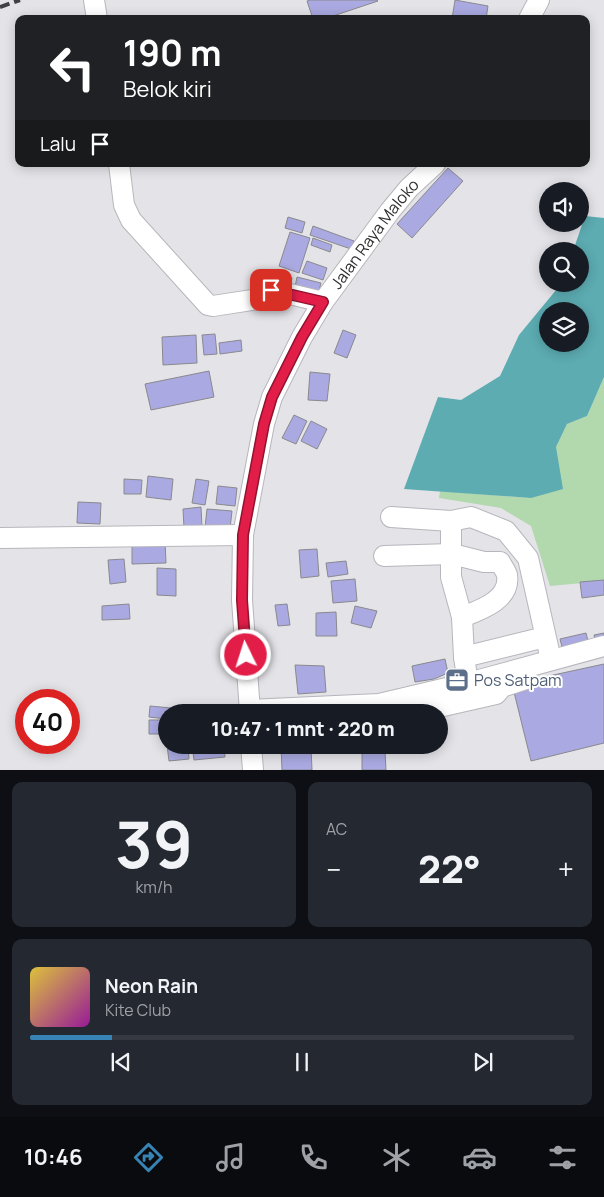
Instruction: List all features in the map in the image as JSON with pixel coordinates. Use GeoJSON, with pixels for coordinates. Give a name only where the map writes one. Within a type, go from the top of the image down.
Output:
{"type":"FeatureCollection","features":[{"type":"Feature","properties":{"kind":"street"},"geometry":{"type":"LineString","coordinates":[[94,0],[96,15]]}},
{"type":"Feature","properties":{"kind":"street"},"geometry":{"type":"LineString","coordinates":[[531,15],[540,0]]}},
{"type":"Feature","properties":{"kind":"street"},"geometry":{"type":"LineString","coordinates":[[119,167],[124,205],[130,220],[208,305],[213,306],[259,299],[269,289],[323,302]]}},
{"type":"Feature","properties":{"kind":"street","name":"Jalan Raya Maloko"},"geometry":{"type":"LineString","coordinates":[[249,704],[242,600],[243,535],[272,397],[298,345],[323,302],[390,211],[409,188],[432,167]]}},
{"type":"Feature","properties":{"kind":"street"},"geometry":{"type":"LineString","coordinates":[[391,517],[450,521],[471,517],[506,531],[528,558],[551,660]]}},
{"type":"Feature","properties":{"kind":"street"},"geometry":{"type":"LineString","coordinates":[[450,521],[452,577],[462,617],[464,657],[468,683]]}},
{"type":"Feature","properties":{"kind":"street"},"geometry":{"type":"LineString","coordinates":[[0,538],[243,535]]}},
{"type":"Feature","properties":{"kind":"street"},"geometry":{"type":"LineString","coordinates":[[384,556],[452,554],[484,562],[500,562],[507,574],[507,586],[500,597],[480,610],[462,617]]}},
{"type":"Feature","properties":{"kind":"street"},"geometry":{"type":"LineString","coordinates":[[464,657],[545,637]]}},
{"type":"Feature","properties":{"kind":"street"},"geometry":{"type":"LineString","coordinates":[[379,704],[468,683],[604,646]]}},
{"type":"Feature","properties":{"kind":"street"},"geometry":{"type":"LineString","coordinates":[[448,705],[496,694],[508,683],[604,659]]}},
{"type":"Feature","properties":{"kind":"street"},"geometry":{"type":"LineString","coordinates":[[252,754],[253,770]]}},
{"type":"Feature","properties":{"kind":"green space"},"geometry":{"type":"Polygon","coordinates":[[[604,377],[604,581],[550,586],[531,526],[501,508],[439,498],[440,491],[531,498],[567,424],[587,416],[604,377]]]}},
{"type":"Feature","properties":{"kind":"water"},"geometry":{"type":"Polygon","coordinates":[[[589,216],[604,218],[604,377],[587,416],[567,424],[556,447],[563,489],[531,498],[404,489],[438,397],[461,400],[500,376],[519,335],[539,311],[539,352],[589,352],[589,302],[546,302],[554,292],[589,292],[589,242],[576,242],[580,232],[589,232],[589,216]]]}},
{"type":"Feature","properties":{"kind":"building"},"geometry":{"type":"Polygon","coordinates":[[[455,0],[488,6],[487,15],[453,15],[455,0]]]}},
{"type":"Feature","properties":{"kind":"building"},"geometry":{"type":"Polygon","coordinates":[[[307,1],[378,1],[336,15],[312,15],[307,1]]]}},
{"type":"Feature","properties":{"kind":"building"},"geometry":{"type":"Polygon","coordinates":[[[448,168],[463,181],[412,238],[397,224],[448,168]]]}},
{"type":"Feature","properties":{"kind":"building"},"geometry":{"type":"Polygon","coordinates":[[[288,217],[305,222],[302,233],[285,228],[288,217]]]}},
{"type":"Feature","properties":{"kind":"building"},"geometry":{"type":"Polygon","coordinates":[[[313,226],[354,241],[351,249],[310,235],[313,226]]]}},
{"type":"Feature","properties":{"kind":"building"},"geometry":{"type":"Polygon","coordinates":[[[290,232],[310,238],[299,273],[279,266],[290,232]]]}},
{"type":"Feature","properties":{"kind":"building"},"geometry":{"type":"Polygon","coordinates":[[[313,238],[332,245],[330,252],[311,245],[313,238]]]}},
{"type":"Feature","properties":{"kind":"building"},"geometry":{"type":"Polygon","coordinates":[[[307,261],[327,268],[323,280],[302,273],[307,261]]]}},
{"type":"Feature","properties":{"kind":"building"},"geometry":{"type":"Polygon","coordinates":[[[274,272],[292,278],[288,288],[271,282],[274,272]]]}},
{"type":"Feature","properties":{"kind":"building"},"geometry":{"type":"Polygon","coordinates":[[[297,277],[321,283],[318,294],[295,287],[297,277]]]}},
{"type":"Feature","properties":{"kind":"building"},"geometry":{"type":"Polygon","coordinates":[[[343,330],[356,335],[347,358],[334,353],[343,330]]]}},
{"type":"Feature","properties":{"kind":"building"},"geometry":{"type":"Polygon","coordinates":[[[215,334],[217,354],[204,355],[202,335],[215,334]]]}},
{"type":"Feature","properties":{"kind":"building"},"geometry":{"type":"Polygon","coordinates":[[[196,335],[197,363],[163,365],[162,337],[196,335]]]}},
{"type":"Feature","properties":{"kind":"building"},"geometry":{"type":"Polygon","coordinates":[[[241,340],[242,351],[220,354],[219,343],[241,340]]]}},
{"type":"Feature","properties":{"kind":"building"},"geometry":{"type":"Polygon","coordinates":[[[209,371],[214,397],[151,410],[145,384],[209,371]]]}},
{"type":"Feature","properties":{"kind":"building"},"geometry":{"type":"Polygon","coordinates":[[[310,372],[330,374],[327,401],[308,400],[310,372]]]}},
{"type":"Feature","properties":{"kind":"building"},"geometry":{"type":"Polygon","coordinates":[[[294,415],[307,421],[296,444],[282,438],[294,415]]]}},
{"type":"Feature","properties":{"kind":"building"},"geometry":{"type":"Polygon","coordinates":[[[311,421],[327,429],[317,449],[301,441],[311,421]]]}},
{"type":"Feature","properties":{"kind":"building"},"geometry":{"type":"Polygon","coordinates":[[[148,476],[173,479],[171,500],[146,497],[148,476]]]}},
{"type":"Feature","properties":{"kind":"building"},"geometry":{"type":"Polygon","coordinates":[[[124,479],[142,480],[141,494],[124,494],[124,479]]]}},
{"type":"Feature","properties":{"kind":"building"},"geometry":{"type":"Polygon","coordinates":[[[196,479],[209,481],[205,505],[192,503],[196,479]]]}},
{"type":"Feature","properties":{"kind":"building"},"geometry":{"type":"Polygon","coordinates":[[[218,486],[237,488],[235,506],[216,504],[218,486]]]}},
{"type":"Feature","properties":{"kind":"building"},"geometry":{"type":"Polygon","coordinates":[[[78,502],[101,503],[100,524],[77,523],[78,502]]]}},
{"type":"Feature","properties":{"kind":"building"},"geometry":{"type":"Polygon","coordinates":[[[201,507],[202,527],[184,528],[183,509],[201,507]]]}},
{"type":"Feature","properties":{"kind":"building"},"geometry":{"type":"Polygon","coordinates":[[[207,509],[232,511],[230,529],[205,527],[207,509]]]}},
{"type":"Feature","properties":{"kind":"building"},"geometry":{"type":"Polygon","coordinates":[[[165,541],[166,563],[132,564],[132,542],[165,541]]]}},
{"type":"Feature","properties":{"kind":"building"},"geometry":{"type":"Polygon","coordinates":[[[317,549],[319,576],[301,578],[299,550],[317,549]]]}},
{"type":"Feature","properties":{"kind":"building"},"geometry":{"type":"Polygon","coordinates":[[[124,559],[126,582],[110,584],[108,560],[124,559]]]}},
{"type":"Feature","properties":{"kind":"building"},"geometry":{"type":"Polygon","coordinates":[[[346,561],[348,574],[328,577],[326,563],[346,561]]]}},
{"type":"Feature","properties":{"kind":"building"},"geometry":{"type":"Polygon","coordinates":[[[157,568],[176,569],[176,596],[157,595],[157,568]]]}},
{"type":"Feature","properties":{"kind":"building"},"geometry":{"type":"Polygon","coordinates":[[[355,579],[357,601],[333,603],[331,581],[355,579]]]}},
{"type":"Feature","properties":{"kind":"building"},"geometry":{"type":"Polygon","coordinates":[[[604,580],[604,595],[582,598],[580,582],[604,580]]]}},
{"type":"Feature","properties":{"kind":"building"},"geometry":{"type":"Polygon","coordinates":[[[129,604],[130,619],[102,620],[102,606],[129,604]]]}},
{"type":"Feature","properties":{"kind":"building"},"geometry":{"type":"Polygon","coordinates":[[[287,604],[290,625],[278,626],[275,605],[287,604]]]}},
{"type":"Feature","properties":{"kind":"building"},"geometry":{"type":"Polygon","coordinates":[[[355,606],[377,611],[371,628],[351,623],[355,606]]]}},
{"type":"Feature","properties":{"kind":"building"},"geometry":{"type":"Polygon","coordinates":[[[336,612],[337,636],[316,636],[316,613],[336,612]]]}},
{"type":"Feature","properties":{"kind":"building"},"geometry":{"type":"Polygon","coordinates":[[[586,633],[590,649],[564,655],[560,639],[586,633]]]}},
{"type":"Feature","properties":{"kind":"building"},"geometry":{"type":"Polygon","coordinates":[[[604,633],[604,645],[596,646],[594,635],[604,633]]]}},
{"type":"Feature","properties":{"kind":"building"},"geometry":{"type":"Polygon","coordinates":[[[445,659],[448,673],[434,679],[415,682],[412,666],[445,659]]]}},
{"type":"Feature","properties":{"kind":"building"},"geometry":{"type":"Polygon","coordinates":[[[604,664],[604,743],[531,761],[512,684],[604,664]]]}},
{"type":"Feature","properties":{"kind":"building"},"geometry":{"type":"Polygon","coordinates":[[[295,665],[324,666],[326,692],[298,694],[295,665]]]}},
{"type":"Feature","properties":{"kind":"building"},"geometry":{"type":"Polygon","coordinates":[[[150,706],[158,707],[158,718],[149,717],[150,706]]]}},
{"type":"Feature","properties":{"kind":"building"},"geometry":{"type":"Polygon","coordinates":[[[149,720],[158,720],[158,734],[149,734],[149,720]]]}},
{"type":"Feature","properties":{"kind":"building"},"geometry":{"type":"Polygon","coordinates":[[[168,754],[189,754],[189,759],[169,761],[168,754]]]}},
{"type":"Feature","properties":{"kind":"building"},"geometry":{"type":"Polygon","coordinates":[[[193,754],[225,754],[225,757],[194,760],[193,754]]]}},
{"type":"Feature","properties":{"kind":"building"},"geometry":{"type":"Polygon","coordinates":[[[281,754],[311,754],[312,770],[282,770],[281,754]]]}},
{"type":"Feature","properties":{"kind":"building"},"geometry":{"type":"Polygon","coordinates":[[[362,754],[385,754],[386,770],[362,770],[362,754]]]}},
{"type":"Feature","properties":{"kind":"railway"},"geometry":{"type":"LineString","coordinates":[[0,7],[20,0]]}},
{"type":"Feature","properties":{"kind":"place","name":"Pos Satpam"},"geometry":{"type":"Point","coordinates":[457,680]}},
{"type":"Feature","properties":{"kind":"route"},"geometry":{"type":"LineString","coordinates":[[246,655],[242,600],[243,535],[264,424],[272,397],[302,337],[323,302],[271,290]]}}]}
